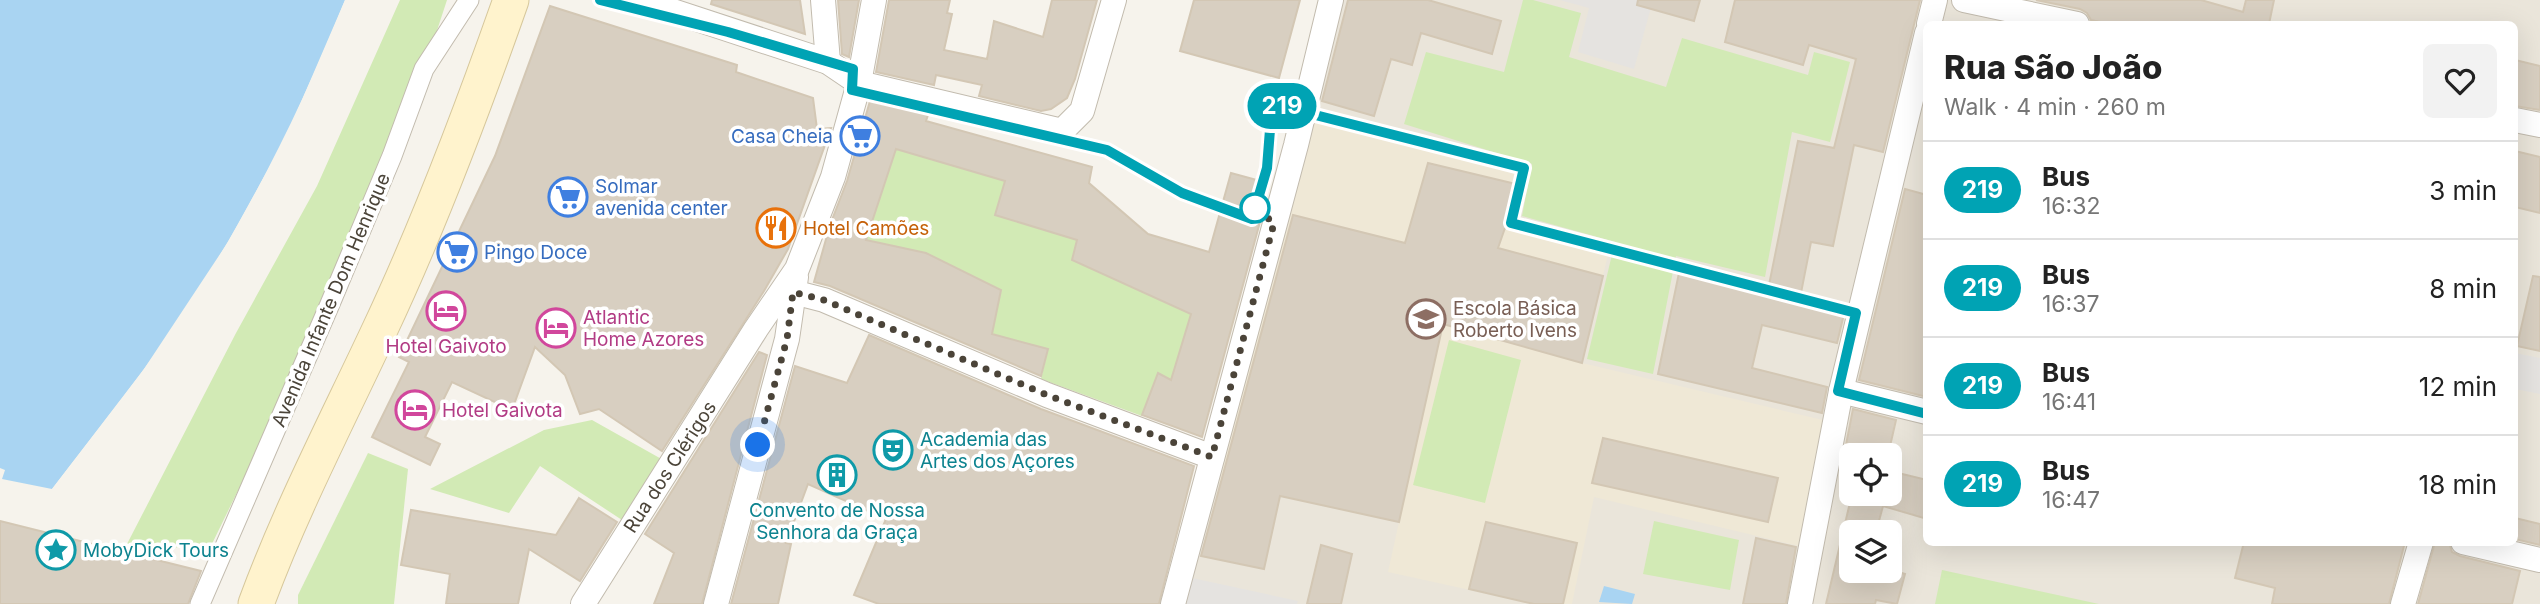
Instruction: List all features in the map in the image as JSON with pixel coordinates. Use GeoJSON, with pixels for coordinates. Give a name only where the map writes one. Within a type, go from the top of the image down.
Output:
{"type":"FeatureCollection","features":[{"type":"Feature","properties":{"kind":"main road"},"geometry":{"type":"LineString","coordinates":[[256,604],[281,537],[381,327],[414,250],[479,91],[511,0]]}},
{"type":"Feature","properties":{"kind":"street","name":"Avenida Infante Dom Henrique"},"geometry":{"type":"LineString","coordinates":[[200,604],[341,279],[424,69],[469,0]]}},
{"type":"Feature","properties":{"kind":"street"},"geometry":{"type":"LineString","coordinates":[[639,0],[828,62],[859,83],[1062,131],[1082,111],[1114,0]]}},
{"type":"Feature","properties":{"kind":"street"},"geometry":{"type":"LineString","coordinates":[[823,0],[828,62]]}},
{"type":"Feature","properties":{"kind":"street"},"geometry":{"type":"LineString","coordinates":[[716,604],[787,339],[795,281],[833,177],[859,83],[874,0]]}},
{"type":"Feature","properties":{"kind":"street"},"geometry":{"type":"LineString","coordinates":[[1173,604],[1296,145],[1331,0]]}},
{"type":"Feature","properties":{"kind":"street"},"geometry":{"type":"LineString","coordinates":[[1930,21],[1935,0]]}},
{"type":"Feature","properties":{"kind":"street"},"geometry":{"type":"LineString","coordinates":[[1964,0],[2063,21]]}},
{"type":"Feature","properties":{"kind":"street"},"geometry":{"type":"LineString","coordinates":[[1800,604],[1841,391],[1923,50]]}},
{"type":"Feature","properties":{"kind":"street"},"geometry":{"type":"LineString","coordinates":[[2518,121],[2540,125]]}},
{"type":"Feature","properties":{"kind":"street"},"geometry":{"type":"LineString","coordinates":[[795,281],[824,300],[1047,395],[1212,457]]}},
{"type":"Feature","properties":{"kind":"street","name":"Rua dos Clérigos"},"geometry":{"type":"LineString","coordinates":[[583,604],[756,329],[795,281]]}},
{"type":"Feature","properties":{"kind":"street"},"geometry":{"type":"LineString","coordinates":[[756,329],[776,326],[787,339]]}},
{"type":"Feature","properties":{"kind":"street"},"geometry":{"type":"LineString","coordinates":[[1841,391],[1923,411]]}},
{"type":"Feature","properties":{"kind":"street"},"geometry":{"type":"LineString","coordinates":[[2403,604],[2420,546]]}},
{"type":"Feature","properties":{"kind":"street"},"geometry":{"type":"LineString","coordinates":[[2479,546],[2540,560]]}},
{"type":"Feature","properties":{"kind":"shaded area"},"geometry":{"type":"Polygon","coordinates":[[[1344,0],[2540,0],[2540,604],[1178,604],[1344,0]]]}},
{"type":"Feature","properties":{"kind":"shaded area"},"geometry":{"type":"Polygon","coordinates":[[[1560,0],[1653,0],[1634,69],[1578,52],[1589,8],[1560,0]]]}},
{"type":"Feature","properties":{"kind":"shaded area","name":"Escola Básica Roberto Ivens"},"geometry":{"type":"Polygon","coordinates":[[[1315,120],[1369,133],[1371,127],[1527,171],[1515,221],[1610,246],[1582,363],[1827,421],[1803,547],[1594,497],[1572,604],[1534,604],[1388,572],[1399,522],[1217,482],[1315,120]]]}},
{"type":"Feature","properties":{"kind":"shaded area"},"geometry":{"type":"Polygon","coordinates":[[[2518,354],[2540,358],[2540,394],[2518,390],[2518,354]]]}},
{"type":"Feature","properties":{"kind":"shaded area"},"geometry":{"type":"Polygon","coordinates":[[[1192,578],[1298,601],[1297,604],[1185,604],[1192,578]]]}},
{"type":"Feature","properties":{"kind":"green space"},"geometry":{"type":"Polygon","coordinates":[[[400,0],[447,0],[424,70],[268,429],[209,550],[127,544],[236,333],[317,186],[400,0]]]}},
{"type":"Feature","properties":{"kind":"green space"},"geometry":{"type":"Polygon","coordinates":[[[1523,0],[1533,0],[1581,13],[1569,57],[1666,87],[1682,38],[1808,75],[1814,52],[1850,62],[1830,142],[1792,132],[1765,277],[1676,256],[1653,374],[1587,359],[1615,242],[1522,216],[1532,164],[1404,124],[1426,52],[1504,72],[1523,0]]]}},
{"type":"Feature","properties":{"kind":"green space"},"geometry":{"type":"Polygon","coordinates":[[[896,149],[1005,181],[996,215],[1077,240],[1072,260],[1191,314],[1171,380],[1158,373],[1142,416],[1041,379],[1048,349],[992,334],[1001,290],[926,253],[866,240],[896,149]]]}},
{"type":"Feature","properties":{"kind":"green space"},"geometry":{"type":"Polygon","coordinates":[[[1449,340],[1521,360],[1485,503],[1413,485],[1449,340]]]}},
{"type":"Feature","properties":{"kind":"green space"},"geometry":{"type":"Polygon","coordinates":[[[592,420],[665,461],[622,520],[540,466],[509,513],[430,489],[544,430],[592,420]]]}},
{"type":"Feature","properties":{"kind":"green space"},"geometry":{"type":"Polygon","coordinates":[[[368,453],[408,469],[394,604],[298,604],[298,595],[368,453]]]}},
{"type":"Feature","properties":{"kind":"green space"},"geometry":{"type":"Polygon","coordinates":[[[1654,521],[1739,540],[1730,590],[1643,574],[1654,521]]]}},
{"type":"Feature","properties":{"kind":"green space"},"geometry":{"type":"Polygon","coordinates":[[[1942,570],[2099,604],[1935,604],[1942,570]]]}},
{"type":"Feature","properties":{"kind":"water"},"geometry":{"type":"Polygon","coordinates":[[[0,0],[345,0],[274,157],[211,270],[122,399],[52,489],[2,479],[5,470],[0,468],[0,0]]]}},
{"type":"Feature","properties":{"kind":"water"},"geometry":{"type":"Polygon","coordinates":[[[1604,586],[1635,594],[1632,604],[1599,602],[1604,586]]]}},
{"type":"Feature","properties":{"kind":"pier"},"geometry":{"type":"Polygon","coordinates":[[[345,0],[348,1],[289,139],[231,244],[147,371],[55,490],[52,489],[144,369],[228,242],[286,137],[345,0]]]}},
{"type":"Feature","properties":{"kind":"building"},"geometry":{"type":"Polygon","coordinates":[[[712,0],[800,0],[805,34],[711,4],[712,0]]]}},
{"type":"Feature","properties":{"kind":"building"},"geometry":{"type":"Polygon","coordinates":[[[838,0],[859,0],[849,57],[842,54],[838,0]]]}},
{"type":"Feature","properties":{"kind":"building"},"geometry":{"type":"Polygon","coordinates":[[[889,0],[950,0],[947,13],[952,14],[944,50],[987,59],[994,21],[1043,37],[1052,0],[1097,0],[1067,98],[1051,109],[1041,111],[979,96],[982,85],[936,75],[934,85],[876,72],[889,0]]]}},
{"type":"Feature","properties":{"kind":"building"},"geometry":{"type":"Polygon","coordinates":[[[1194,0],[1300,0],[1279,78],[1180,51],[1194,0]]]}},
{"type":"Feature","properties":{"kind":"building"},"geometry":{"type":"Polygon","coordinates":[[[1348,0],[1428,0],[1501,21],[1492,54],[1421,33],[1412,65],[1391,59],[1374,116],[1322,101],[1348,0]]]}},
{"type":"Feature","properties":{"kind":"building"},"geometry":{"type":"Polygon","coordinates":[[[1638,0],[1700,0],[1694,21],[1637,5],[1638,0]]]}},
{"type":"Feature","properties":{"kind":"building"},"geometry":{"type":"Polygon","coordinates":[[[1735,0],[1920,0],[1883,152],[1854,145],[1833,246],[1811,242],[1799,303],[1844,314],[1837,343],[1762,325],[1752,368],[1827,387],[1822,413],[1658,374],[1679,273],[1767,295],[1798,141],[1834,148],[1856,59],[1809,45],[1803,65],[1725,42],[1735,0]]]}},
{"type":"Feature","properties":{"kind":"building"},"geometry":{"type":"Polygon","coordinates":[[[2036,0],[2201,0],[2243,12],[2246,0],[2274,0],[2270,21],[2096,21],[2080,9],[2036,0]]]}},
{"type":"Feature","properties":{"kind":"building"},"geometry":{"type":"Polygon","coordinates":[[[550,6],[737,65],[736,72],[813,98],[817,129],[831,128],[788,249],[662,451],[599,409],[580,414],[565,375],[535,347],[512,410],[452,382],[425,437],[440,444],[430,465],[372,437],[409,362],[399,357],[495,156],[550,6]]]}},
{"type":"Feature","properties":{"kind":"building"},"geometry":{"type":"Polygon","coordinates":[[[2518,61],[2540,66],[2540,110],[2518,106],[2518,61]]]}},
{"type":"Feature","properties":{"kind":"building"},"geometry":{"type":"Polygon","coordinates":[[[870,101],[928,115],[926,121],[1092,167],[1089,183],[1148,234],[1209,252],[1231,173],[1264,182],[1258,206],[1264,207],[1202,437],[1142,415],[1158,373],[1171,380],[1191,314],[1072,260],[1077,240],[995,215],[1005,181],[896,149],[866,240],[926,253],[1001,290],[992,334],[1048,349],[1041,376],[830,286],[814,282],[870,101]]]}},
{"type":"Feature","properties":{"kind":"building"},"geometry":{"type":"Polygon","coordinates":[[[2518,152],[2540,157],[2540,213],[2518,208],[2518,152]]]}},
{"type":"Feature","properties":{"kind":"building"},"geometry":{"type":"Polygon","coordinates":[[[1428,163],[1520,185],[1498,248],[1603,276],[1582,363],[1443,324],[1399,522],[1280,496],[1264,569],[1201,556],[1293,215],[1405,243],[1428,163]]]}},
{"type":"Feature","properties":{"kind":"building"},"geometry":{"type":"Polygon","coordinates":[[[1905,189],[1923,194],[1923,396],[1859,380],[1905,189]]]}},
{"type":"Feature","properties":{"kind":"building"},"geometry":{"type":"Polygon","coordinates":[[[2533,276],[2540,277],[2540,351],[2518,346],[2533,276]]]}},
{"type":"Feature","properties":{"kind":"building"},"geometry":{"type":"Polygon","coordinates":[[[869,335],[1041,409],[1194,466],[1159,604],[879,604],[854,595],[886,519],[808,484],[786,543],[791,544],[778,604],[731,604],[795,366],[847,383],[869,335]]]}},
{"type":"Feature","properties":{"kind":"building"},"geometry":{"type":"Polygon","coordinates":[[[759,352],[767,355],[702,604],[654,604],[674,553],[645,534],[759,352]]]}},
{"type":"Feature","properties":{"kind":"building"},"geometry":{"type":"Polygon","coordinates":[[[1853,409],[1896,420],[1891,443],[1846,443],[1853,409]]]}},
{"type":"Feature","properties":{"kind":"building"},"geometry":{"type":"Polygon","coordinates":[[[1603,438],[1778,478],[1768,522],[1592,483],[1603,438]]]}},
{"type":"Feature","properties":{"kind":"building"},"geometry":{"type":"Polygon","coordinates":[[[1902,474],[1923,479],[1923,518],[1883,506],[1902,506],[1902,474]]]}},
{"type":"Feature","properties":{"kind":"building"},"geometry":{"type":"Polygon","coordinates":[[[579,498],[617,522],[580,581],[529,549],[518,604],[446,604],[450,574],[401,565],[411,510],[556,535],[579,498]]]}},
{"type":"Feature","properties":{"kind":"building"},"geometry":{"type":"Polygon","coordinates":[[[1849,506],[1883,506],[1879,520],[1846,520],[1849,506]]]}},
{"type":"Feature","properties":{"kind":"building"},"geometry":{"type":"Polygon","coordinates":[[[2518,519],[2540,524],[2540,545],[2518,540],[2518,519]]]}},
{"type":"Feature","properties":{"kind":"building"},"geometry":{"type":"Polygon","coordinates":[[[0,521],[201,571],[188,604],[0,604],[0,521]]]}},
{"type":"Feature","properties":{"kind":"building"},"geometry":{"type":"Polygon","coordinates":[[[1486,522],[1577,543],[1563,604],[1534,604],[1469,589],[1486,522]]]}},
{"type":"Feature","properties":{"kind":"building"},"geometry":{"type":"Polygon","coordinates":[[[1756,538],[1796,547],[1786,604],[1743,604],[1756,538]]]}},
{"type":"Feature","properties":{"kind":"building"},"geometry":{"type":"Polygon","coordinates":[[[1321,545],[1352,554],[1341,604],[1307,604],[1321,545]]]}},
{"type":"Feature","properties":{"kind":"building"},"geometry":{"type":"Polygon","coordinates":[[[2243,546],[2404,546],[2389,604],[2272,604],[2275,588],[2235,578],[2243,546]]]}},
{"type":"Feature","properties":{"kind":"building"},"geometry":{"type":"Polygon","coordinates":[[[2434,546],[2450,546],[2452,552],[2460,556],[2520,571],[2512,604],[2418,604],[2434,546]]]}},
{"type":"Feature","properties":{"kind":"building"},"geometry":{"type":"Polygon","coordinates":[[[1839,549],[1839,583],[1902,583],[1902,573],[1905,574],[1897,604],[1876,600],[1875,604],[1826,604],[1839,549]]]}},
{"type":"Feature","properties":{"kind":"bus line","name":"219"},"geometry":{"type":"LineString","coordinates":[[600,0],[728,32],[853,69],[852,90],[1107,150],[1182,193],[1252,219],[1267,168],[1272,104],[1524,168],[1511,223],[1856,313],[1838,391],[1923,413]]}},
{"type":"Feature","properties":{"kind":"place","name":"Casa Cheia"},"geometry":{"type":"Point","coordinates":[860,136]}},
{"type":"Feature","properties":{"kind":"place","name":"Solmar avenida center"},"geometry":{"type":"Point","coordinates":[568,197]}},
{"type":"Feature","properties":{"kind":"place","name":"Hotel Camões"},"geometry":{"type":"Point","coordinates":[776,228]}},
{"type":"Feature","properties":{"kind":"place","name":"Pingo Doce"},"geometry":{"type":"Point","coordinates":[457,252]}},
{"type":"Feature","properties":{"kind":"place","name":"Hotel Gaivoto"},"geometry":{"type":"Point","coordinates":[446,311]}},
{"type":"Feature","properties":{"kind":"place","name":"Escola Básica Roberto Ivens"},"geometry":{"type":"Point","coordinates":[1426,319]}},
{"type":"Feature","properties":{"kind":"place","name":"Atlantic Home Azores"},"geometry":{"type":"Point","coordinates":[556,328]}},
{"type":"Feature","properties":{"kind":"place","name":"Hotel Gaivota"},"geometry":{"type":"Point","coordinates":[415,410]}},
{"type":"Feature","properties":{"kind":"place","name":"Academia das Artes dos Açores"},"geometry":{"type":"Point","coordinates":[893,450]}},
{"type":"Feature","properties":{"kind":"place","name":"Convento de Nossa Senhora da Graça"},"geometry":{"type":"Point","coordinates":[837,475]}},
{"type":"Feature","properties":{"kind":"place","name":"MobyDick Tours"},"geometry":{"type":"Point","coordinates":[56,550]}},
{"type":"Feature","properties":{"kind":"route"},"geometry":{"type":"LineString","coordinates":[[758,445],[787,339],[793,292],[824,300],[1047,395],[1212,457],[1274,223],[1255,208]]}}]}
